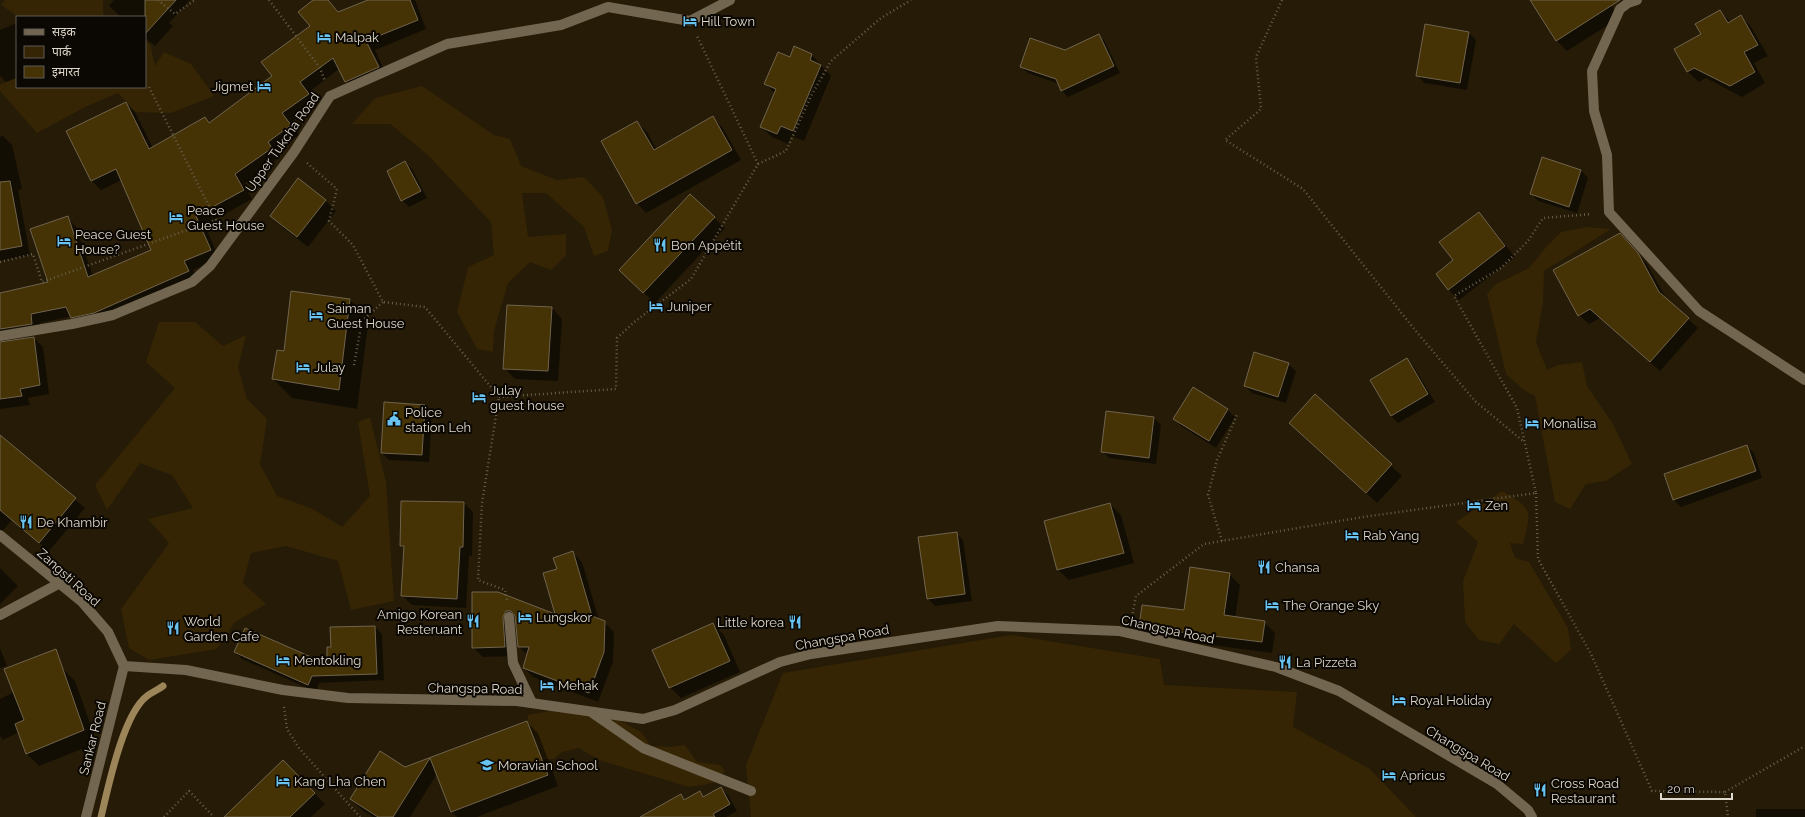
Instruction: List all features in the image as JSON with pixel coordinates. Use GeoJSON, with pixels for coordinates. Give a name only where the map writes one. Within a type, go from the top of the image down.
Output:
{"type":"FeatureCollection","features":[{"type":"Feature","properties":{"kind":"street"},"geometry":{"type":"LineString","coordinates":[[690,20],[730,0]]}},
{"type":"Feature","properties":{"kind":"street"},"geometry":{"type":"LineString","coordinates":[[1636,0],[1628,3],[1620,9],[1592,71],[1594,111],[1607,155],[1609,212],[1699,311],[1805,380]]}},
{"type":"Feature","properties":{"kind":"street","name":"Upper Tukcha Road"},"geometry":{"type":"LineString","coordinates":[[0,336],[72,324],[113,315],[192,282],[210,266],[294,152],[330,96],[447,44],[561,26],[608,7],[690,20]]}},
{"type":"Feature","properties":{"kind":"street","name":"Zangsti Road"},"geometry":{"type":"LineString","coordinates":[[0,535],[82,602],[108,632],[124,666]]}},
{"type":"Feature","properties":{"kind":"street"},"geometry":{"type":"LineString","coordinates":[[0,615],[60,584]]}},
{"type":"Feature","properties":{"kind":"street"},"geometry":{"type":"LineString","coordinates":[[509,617],[513,663],[532,703]]}},
{"type":"Feature","properties":{"kind":"street","name":"Changspa Road"},"geometry":{"type":"LineString","coordinates":[[124,666],[186,670],[282,690],[348,698],[532,703],[643,719],[675,710],[786,660],[811,654],[990,627],[1030,627],[1119,631],[1276,667],[1339,691],[1498,784],[1528,810],[1532,817]]}},
{"type":"Feature","properties":{"kind":"street","name":"Sankar Road"},"geometry":{"type":"LineString","coordinates":[[86,817],[124,666]]}},
{"type":"Feature","properties":{"kind":"street"},"geometry":{"type":"LineString","coordinates":[[589,711],[643,748],[751,791]]}},
{"type":"Feature","properties":{"kind":"path"},"geometry":{"type":"LineString","coordinates":[[158,0],[175,14],[195,0]]}},
{"type":"Feature","properties":{"kind":"path"},"geometry":{"type":"LineString","coordinates":[[269,0],[320,68],[330,96]]}},
{"type":"Feature","properties":{"kind":"path"},"geometry":{"type":"LineString","coordinates":[[499,397],[616,389],[617,338],[633,323],[691,279],[758,164],[786,151],[811,96],[831,60],[881,18],[911,0]]}},
{"type":"Feature","properties":{"kind":"path"},"geometry":{"type":"LineString","coordinates":[[1282,0],[1256,57],[1261,109],[1225,140],[1303,189],[1415,330],[1475,401],[1524,442]]}},
{"type":"Feature","properties":{"kind":"path"},"geometry":{"type":"LineString","coordinates":[[690,20],[758,164]]}},
{"type":"Feature","properties":{"kind":"path"},"geometry":{"type":"LineString","coordinates":[[149,87],[215,220],[229,239]]}},
{"type":"Feature","properties":{"kind":"path"},"geometry":{"type":"LineString","coordinates":[[294,152],[337,189],[330,221],[352,245],[383,302]]}},
{"type":"Feature","properties":{"kind":"path"},"geometry":{"type":"LineString","coordinates":[[1609,212],[1543,218],[1528,241],[1501,268],[1454,296],[1517,408],[1536,493],[1538,559],[1591,654],[1652,791],[1725,792],[1805,746]]}},
{"type":"Feature","properties":{"kind":"path"},"geometry":{"type":"LineString","coordinates":[[0,262],[33,254],[42,282],[215,220]]}},
{"type":"Feature","properties":{"kind":"path"},"geometry":{"type":"LineString","coordinates":[[354,365],[362,321],[383,302],[425,307],[499,397],[482,503],[478,580],[506,590],[509,617]]}},
{"type":"Feature","properties":{"kind":"path"},"geometry":{"type":"LineString","coordinates":[[1222,541],[1208,495],[1217,460],[1237,415]]}},
{"type":"Feature","properties":{"kind":"path"},"geometry":{"type":"LineString","coordinates":[[1130,633],[1136,596],[1204,544],[1363,517],[1536,493]]}},
{"type":"Feature","properties":{"kind":"path"},"geometry":{"type":"LineString","coordinates":[[282,690],[287,729],[299,748],[360,817]]}},
{"type":"Feature","properties":{"kind":"path"},"geometry":{"type":"LineString","coordinates":[[164,817],[189,791],[212,814]]}},
{"type":"Feature","properties":{"kind":"path"},"geometry":{"type":"LineString","coordinates":[[1725,792],[1728,817]]}},
{"type":"Feature","properties":{"kind":"green space"},"geometry":{"type":"Polygon","coordinates":[[[5,0],[103,0],[103,14],[106,16],[18,16],[1,5],[5,0]]]}},
{"type":"Feature","properties":{"kind":"green space"},"geometry":{"type":"Polygon","coordinates":[[[146,42],[150,44],[155,66],[164,52],[191,64],[214,96],[171,113],[135,112],[118,93],[85,107],[37,133],[0,91],[0,85],[16,77],[16,88],[146,88],[146,42]]]}},
{"type":"Feature","properties":{"kind":"green space"},"geometry":{"type":"Polygon","coordinates":[[[422,86],[494,135],[510,139],[521,166],[557,180],[584,177],[603,197],[612,230],[608,251],[594,256],[584,227],[546,193],[522,193],[528,237],[566,234],[566,255],[551,270],[530,262],[508,283],[494,331],[493,352],[477,349],[457,312],[468,267],[494,255],[491,222],[428,155],[390,124],[352,124],[375,98],[422,86]]]}},
{"type":"Feature","properties":{"kind":"green space"},"geometry":{"type":"Polygon","coordinates":[[[1587,227],[1611,229],[1544,271],[1543,302],[1536,342],[1547,370],[1558,365],[1582,362],[1587,386],[1613,424],[1632,464],[1606,481],[1586,484],[1570,509],[1555,502],[1535,396],[1524,390],[1506,374],[1487,294],[1496,284],[1529,268],[1561,232],[1587,227]]]}},
{"type":"Feature","properties":{"kind":"green space"},"geometry":{"type":"Polygon","coordinates":[[[159,322],[195,322],[223,346],[246,335],[238,367],[247,399],[267,419],[260,464],[277,496],[313,509],[342,527],[370,496],[358,422],[370,417],[386,482],[394,601],[351,610],[338,561],[286,546],[251,553],[243,583],[266,604],[235,622],[217,649],[149,660],[129,648],[121,609],[169,543],[148,519],[193,508],[172,475],[140,463],[107,510],[95,485],[175,388],[146,362],[159,322]]]}},
{"type":"Feature","properties":{"kind":"green space"},"geometry":{"type":"Polygon","coordinates":[[[1502,491],[1520,502],[1528,512],[1528,524],[1523,544],[1510,543],[1515,558],[1529,562],[1568,628],[1571,650],[1556,663],[1514,624],[1499,644],[1479,640],[1465,622],[1463,581],[1478,542],[1456,522],[1502,491]]]}},
{"type":"Feature","properties":{"kind":"green space"},"geometry":{"type":"Polygon","coordinates":[[[1011,635],[1160,659],[1164,685],[1297,692],[1293,727],[1370,769],[1416,817],[751,817],[746,765],[783,673],[1011,635]]]}},
{"type":"Feature","properties":{"kind":"green space"},"geometry":{"type":"Polygon","coordinates":[[[554,710],[613,717],[641,732],[651,746],[671,747],[685,745],[697,762],[720,765],[725,771],[713,783],[689,787],[599,760],[579,748],[562,752],[554,759],[535,759],[527,726],[528,715],[554,710]]]}},
{"type":"Feature","properties":{"kind":"building"},"geometry":{"type":"Polygon","coordinates":[[[145,0],[176,0],[146,33],[145,0]]]}},
{"type":"Feature","properties":{"kind":"building"},"geometry":{"type":"Polygon","coordinates":[[[313,0],[328,0],[338,12],[368,0],[410,0],[418,20],[366,41],[379,67],[345,82],[333,58],[300,82],[309,94],[282,113],[291,125],[268,142],[272,148],[235,174],[244,190],[196,216],[211,250],[184,261],[189,271],[94,313],[71,318],[66,307],[31,314],[32,324],[0,329],[0,293],[48,282],[30,229],[68,216],[88,277],[151,250],[116,169],[91,181],[66,131],[126,102],[149,149],[205,117],[209,123],[272,76],[261,62],[310,26],[298,12],[313,0]]]}},
{"type":"Feature","properties":{"kind":"building"},"geometry":{"type":"Polygon","coordinates":[[[1530,0],[1620,0],[1556,41],[1530,0]]]}},
{"type":"Feature","properties":{"kind":"building"},"geometry":{"type":"Polygon","coordinates":[[[1720,10],[1728,23],[1741,15],[1758,45],[1744,52],[1755,72],[1730,86],[1694,68],[1687,72],[1674,49],[1701,34],[1695,24],[1720,10]]]}},
{"type":"Feature","properties":{"kind":"building"},"geometry":{"type":"Polygon","coordinates":[[[1425,24],[1469,32],[1460,83],[1416,76],[1425,24]]]}},
{"type":"Feature","properties":{"kind":"building"},"geometry":{"type":"Polygon","coordinates":[[[1099,34],[1114,66],[1061,91],[1056,79],[1020,67],[1030,38],[1065,50],[1099,34]]]}},
{"type":"Feature","properties":{"kind":"building"},"geometry":{"type":"Polygon","coordinates":[[[794,46],[812,54],[810,60],[821,65],[793,131],[781,126],[777,134],[760,127],[776,89],[764,84],[778,52],[790,57],[794,46]]]}},
{"type":"Feature","properties":{"kind":"building"},"geometry":{"type":"Polygon","coordinates":[[[713,116],[732,150],[636,204],[601,141],[637,121],[654,150],[713,116]]]}},
{"type":"Feature","properties":{"kind":"building"},"geometry":{"type":"Polygon","coordinates":[[[1542,157],[1581,170],[1569,207],[1530,194],[1542,157]]]}},
{"type":"Feature","properties":{"kind":"building"},"geometry":{"type":"Polygon","coordinates":[[[405,161],[421,191],[401,201],[387,171],[405,161]]]}},
{"type":"Feature","properties":{"kind":"building"},"geometry":{"type":"Polygon","coordinates":[[[298,178],[326,200],[297,237],[270,216],[298,178]]]}},
{"type":"Feature","properties":{"kind":"building"},"geometry":{"type":"Polygon","coordinates":[[[10,181],[22,246],[0,250],[0,182],[10,181]]]}},
{"type":"Feature","properties":{"kind":"building"},"geometry":{"type":"Polygon","coordinates":[[[690,194],[715,217],[643,293],[619,270],[690,194]]]}},
{"type":"Feature","properties":{"kind":"building"},"geometry":{"type":"Polygon","coordinates":[[[1479,212],[1505,246],[1448,290],[1436,274],[1453,260],[1439,242],[1479,212]]]}},
{"type":"Feature","properties":{"kind":"building"},"geometry":{"type":"Polygon","coordinates":[[[1620,233],[1638,253],[1659,292],[1689,318],[1650,362],[1590,309],[1578,316],[1553,270],[1620,233]]]}},
{"type":"Feature","properties":{"kind":"building"},"geometry":{"type":"Polygon","coordinates":[[[291,291],[350,299],[339,390],[272,379],[277,350],[284,351],[291,291]]]}},
{"type":"Feature","properties":{"kind":"building"},"geometry":{"type":"Polygon","coordinates":[[[507,305],[552,307],[548,371],[503,369],[507,305]]]}},
{"type":"Feature","properties":{"kind":"building"},"geometry":{"type":"Polygon","coordinates":[[[34,337],[40,385],[20,389],[22,396],[0,399],[0,342],[34,337]]]}},
{"type":"Feature","properties":{"kind":"building"},"geometry":{"type":"Polygon","coordinates":[[[1254,352],[1289,363],[1278,397],[1244,386],[1254,352]]]}},
{"type":"Feature","properties":{"kind":"building"},"geometry":{"type":"Polygon","coordinates":[[[1407,358],[1428,394],[1391,416],[1370,380],[1407,358]]]}},
{"type":"Feature","properties":{"kind":"building"},"geometry":{"type":"Polygon","coordinates":[[[1193,387],[1228,409],[1209,441],[1173,419],[1193,387]]]}},
{"type":"Feature","properties":{"kind":"building"},"geometry":{"type":"Polygon","coordinates":[[[1315,394],[1392,464],[1366,493],[1289,423],[1315,394]]]}},
{"type":"Feature","properties":{"kind":"building"},"geometry":{"type":"Polygon","coordinates":[[[384,402],[425,405],[422,455],[381,453],[384,402]]]}},
{"type":"Feature","properties":{"kind":"building"},"geometry":{"type":"Polygon","coordinates":[[[1106,411],[1154,417],[1149,458],[1101,452],[1106,411]]]}},
{"type":"Feature","properties":{"kind":"building"},"geometry":{"type":"Polygon","coordinates":[[[0,435],[76,498],[39,543],[0,510],[0,435]]]}},
{"type":"Feature","properties":{"kind":"building"},"geometry":{"type":"Polygon","coordinates":[[[1747,445],[1756,471],[1673,500],[1664,474],[1747,445]]]}},
{"type":"Feature","properties":{"kind":"building"},"geometry":{"type":"Polygon","coordinates":[[[401,501],[464,502],[463,547],[460,547],[457,599],[401,596],[404,546],[400,546],[401,501]]]}},
{"type":"Feature","properties":{"kind":"building"},"geometry":{"type":"Polygon","coordinates":[[[1110,503],[1124,553],[1057,570],[1044,521],[1110,503]]]}},
{"type":"Feature","properties":{"kind":"building"},"geometry":{"type":"Polygon","coordinates":[[[957,532],[965,594],[927,599],[918,537],[957,532]]]}},
{"type":"Feature","properties":{"kind":"building"},"geometry":{"type":"Polygon","coordinates":[[[573,551],[592,616],[605,621],[604,652],[589,693],[523,668],[529,647],[518,647],[515,616],[511,611],[506,611],[503,617],[505,647],[472,648],[472,592],[498,592],[555,614],[543,573],[557,569],[553,558],[573,551]]]}},
{"type":"Feature","properties":{"kind":"building"},"geometry":{"type":"Polygon","coordinates":[[[1190,567],[1230,573],[1224,615],[1265,621],[1262,642],[1139,627],[1142,605],[1184,610],[1190,567]]]}},
{"type":"Feature","properties":{"kind":"building"},"geometry":{"type":"Polygon","coordinates":[[[713,623],[730,661],[669,688],[652,650],[713,623]]]}},
{"type":"Feature","properties":{"kind":"building"},"geometry":{"type":"Polygon","coordinates":[[[375,626],[377,674],[312,676],[308,685],[234,652],[245,628],[327,664],[327,647],[331,647],[330,627],[375,626]]]}},
{"type":"Feature","properties":{"kind":"building"},"geometry":{"type":"Polygon","coordinates":[[[56,649],[84,730],[26,754],[15,724],[24,720],[4,669],[56,649]]]}},
{"type":"Feature","properties":{"kind":"building"},"geometry":{"type":"Polygon","coordinates":[[[527,721],[548,775],[451,812],[430,758],[393,817],[378,817],[350,799],[380,751],[405,767],[527,721]]]}},
{"type":"Feature","properties":{"kind":"building","name":"Kang Lha Chen"},"geometry":{"type":"Polygon","coordinates":[[[283,760],[315,793],[290,817],[224,817],[283,760]]]}},
{"type":"Feature","properties":{"kind":"building"},"geometry":{"type":"Polygon","coordinates":[[[721,787],[730,804],[713,814],[715,817],[640,817],[681,794],[684,800],[700,791],[703,797],[721,787]]]}},
{"type":"Feature","properties":{"kind":"waterway"},"geometry":{"type":"LineString","coordinates":[[101,817],[112,771],[131,718],[138,705],[147,696],[163,686]]}},
{"type":"Feature","properties":{"kind":"place","name":"Hill Town"},"geometry":{"type":"Point","coordinates":[690,21]}},
{"type":"Feature","properties":{"kind":"place","name":"Malpak"},"geometry":{"type":"Point","coordinates":[324,37]}},
{"type":"Feature","properties":{"kind":"place","name":"Jigmet"},"geometry":{"type":"Point","coordinates":[264,86]}},
{"type":"Feature","properties":{"kind":"place","name":"Peace Guest House"},"geometry":{"type":"Point","coordinates":[176,217]}},
{"type":"Feature","properties":{"kind":"place","name":"Peace Guest House?"},"geometry":{"type":"Point","coordinates":[64,241]}},
{"type":"Feature","properties":{"kind":"place","name":"Bon Appétit"},"geometry":{"type":"Point","coordinates":[660,245]}},
{"type":"Feature","properties":{"kind":"place","name":"Juniper"},"geometry":{"type":"Point","coordinates":[656,306]}},
{"type":"Feature","properties":{"kind":"place","name":"Saiman Guest House"},"geometry":{"type":"Point","coordinates":[316,315]}},
{"type":"Feature","properties":{"kind":"place","name":"Julay"},"geometry":{"type":"Point","coordinates":[303,367]}},
{"type":"Feature","properties":{"kind":"place","name":"Julay guest house"},"geometry":{"type":"Point","coordinates":[479,397]}},
{"type":"Feature","properties":{"kind":"place","name":"Police station Leh"},"geometry":{"type":"Point","coordinates":[394,419]}},
{"type":"Feature","properties":{"kind":"place","name":"Monalisa"},"geometry":{"type":"Point","coordinates":[1532,423]}},
{"type":"Feature","properties":{"kind":"place","name":"Zen"},"geometry":{"type":"Point","coordinates":[1474,505]}},
{"type":"Feature","properties":{"kind":"place","name":"De Khambir"},"geometry":{"type":"Point","coordinates":[26,522]}},
{"type":"Feature","properties":{"kind":"place","name":"Rab Yang"},"geometry":{"type":"Point","coordinates":[1352,535]}},
{"type":"Feature","properties":{"kind":"place","name":"Chansa"},"geometry":{"type":"Point","coordinates":[1264,567]}},
{"type":"Feature","properties":{"kind":"place","name":"The Orange Sky"},"geometry":{"type":"Point","coordinates":[1272,605]}},
{"type":"Feature","properties":{"kind":"place","name":"Lungskor"},"geometry":{"type":"Point","coordinates":[525,617]}},
{"type":"Feature","properties":{"kind":"place","name":"Amigo Korean Resteruant"},"geometry":{"type":"Point","coordinates":[473,621]}},
{"type":"Feature","properties":{"kind":"place","name":"Little korea"},"geometry":{"type":"Point","coordinates":[795,622]}},
{"type":"Feature","properties":{"kind":"place","name":"World Garden Cafe"},"geometry":{"type":"Point","coordinates":[173,628]}},
{"type":"Feature","properties":{"kind":"place","name":"Mentokling"},"geometry":{"type":"Point","coordinates":[283,660]}},
{"type":"Feature","properties":{"kind":"place","name":"La Pizzeta"},"geometry":{"type":"Point","coordinates":[1285,662]}},
{"type":"Feature","properties":{"kind":"place","name":"Mehak"},"geometry":{"type":"Point","coordinates":[547,685]}},
{"type":"Feature","properties":{"kind":"place","name":"Royal Holiday"},"geometry":{"type":"Point","coordinates":[1399,700]}},
{"type":"Feature","properties":{"kind":"place","name":"Moravian School"},"geometry":{"type":"Point","coordinates":[487,765]}},
{"type":"Feature","properties":{"kind":"place","name":"Apricus"},"geometry":{"type":"Point","coordinates":[1389,775]}},
{"type":"Feature","properties":{"kind":"place","name":"Kang Lha Chen"},"geometry":{"type":"Point","coordinates":[283,781]}},
{"type":"Feature","properties":{"kind":"place","name":"Cross Road Restaurant"},"geometry":{"type":"Point","coordinates":[1540,790]}}]}
